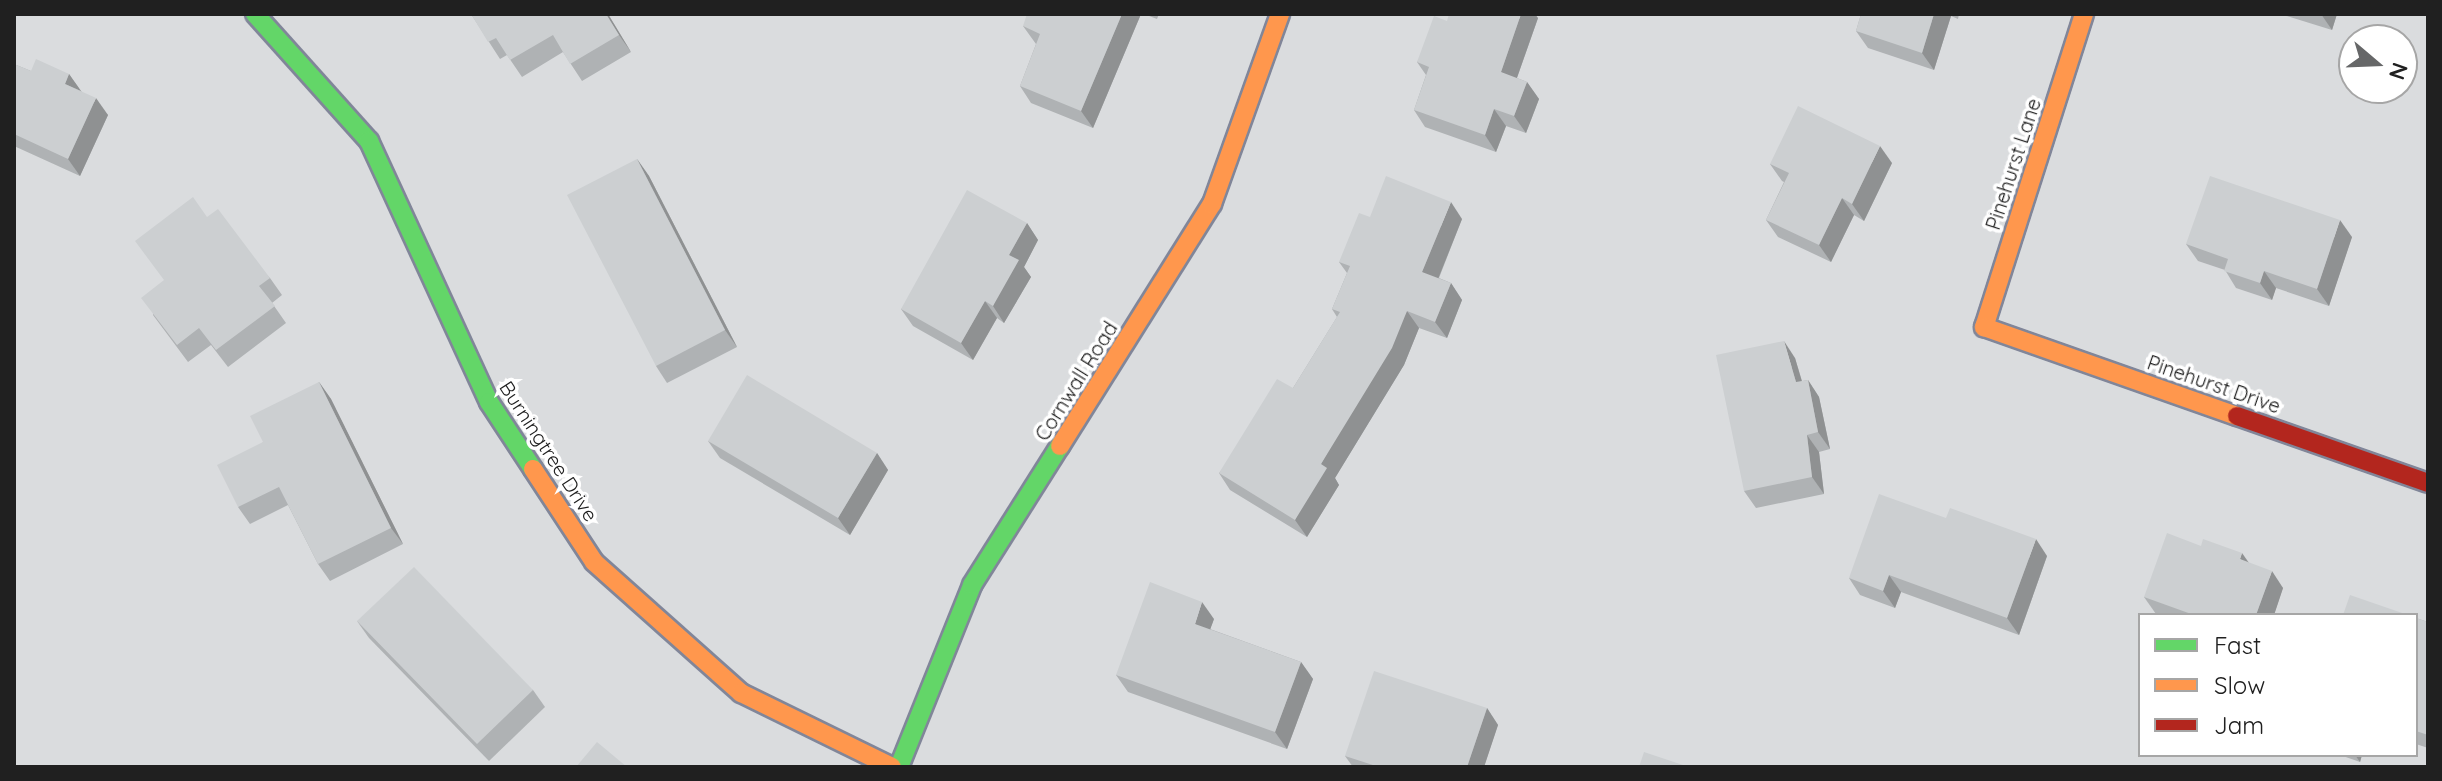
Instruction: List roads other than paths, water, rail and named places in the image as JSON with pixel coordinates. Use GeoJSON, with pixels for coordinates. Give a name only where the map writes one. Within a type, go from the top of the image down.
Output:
{"type":"FeatureCollection","features":[{"type":"Feature","properties":{"kind":"street","name":"Burningtree Drive"},"geometry":{"type":"LineString","coordinates":[[255,14],[369,141],[489,402],[594,562],[741,693],[892,767]]}},
{"type":"Feature","properties":{"kind":"street","name":"Cornwall Road"},"geometry":{"type":"LineString","coordinates":[[899,767],[972,585],[1212,204],[1280,14]]}},
{"type":"Feature","properties":{"kind":"street","name":"Pinehurst Lane"},"geometry":{"type":"LineString","coordinates":[[1984,327],[2084,14]]}},
{"type":"Feature","properties":{"kind":"street","name":"Pinehurst Drive"},"geometry":{"type":"LineString","coordinates":[[1984,327],[2428,483]]}}]}
